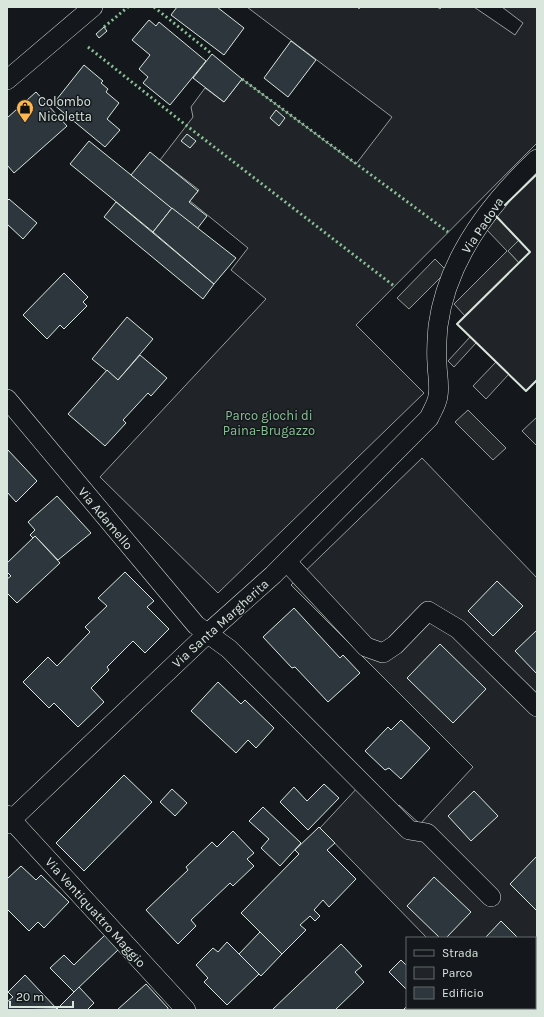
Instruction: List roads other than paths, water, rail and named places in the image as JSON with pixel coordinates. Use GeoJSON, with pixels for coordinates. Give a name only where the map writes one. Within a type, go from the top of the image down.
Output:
{"type":"FeatureCollection","features":[{"type":"Feature","properties":{"kind":"street"},"geometry":{"type":"LineString","coordinates":[[7,80],[94,7]]}},
{"type":"Feature","properties":{"kind":"street","name":"Via Padova"},"geometry":{"type":"LineString","coordinates":[[429,418],[439,395],[437,363],[438,326],[443,304],[456,265],[474,231],[492,206],[512,183],[537,159]]}},
{"type":"Feature","properties":{"kind":"street","name":"Via Adamello"},"geometry":{"type":"LineString","coordinates":[[8,404],[196,625],[229,649],[408,830],[427,833],[491,897]]}},
{"type":"Feature","properties":{"kind":"street","name":"Via Santa Margherita"},"geometry":{"type":"LineString","coordinates":[[9,819],[208,633],[287,562],[429,418]]}},
{"type":"Feature","properties":{"kind":"street"},"geometry":{"type":"LineString","coordinates":[[287,562],[366,646],[383,653],[395,645],[428,611],[458,629],[537,707]]}},
{"type":"Feature","properties":{"kind":"street","name":"Via Ventiquattro Maggio"},"geometry":{"type":"LineString","coordinates":[[9,819],[186,1010]]}},
{"type":"Feature","properties":{"kind":"place","name":"Colombo Nicoletta"},"geometry":{"type":"Point","coordinates":[25,123]}},
{"type":"Feature","properties":{"kind":"park label","name":"Parco giochi di Paina-Brugazzo"},"geometry":{"type":"Point","coordinates":[269,422]}}]}
